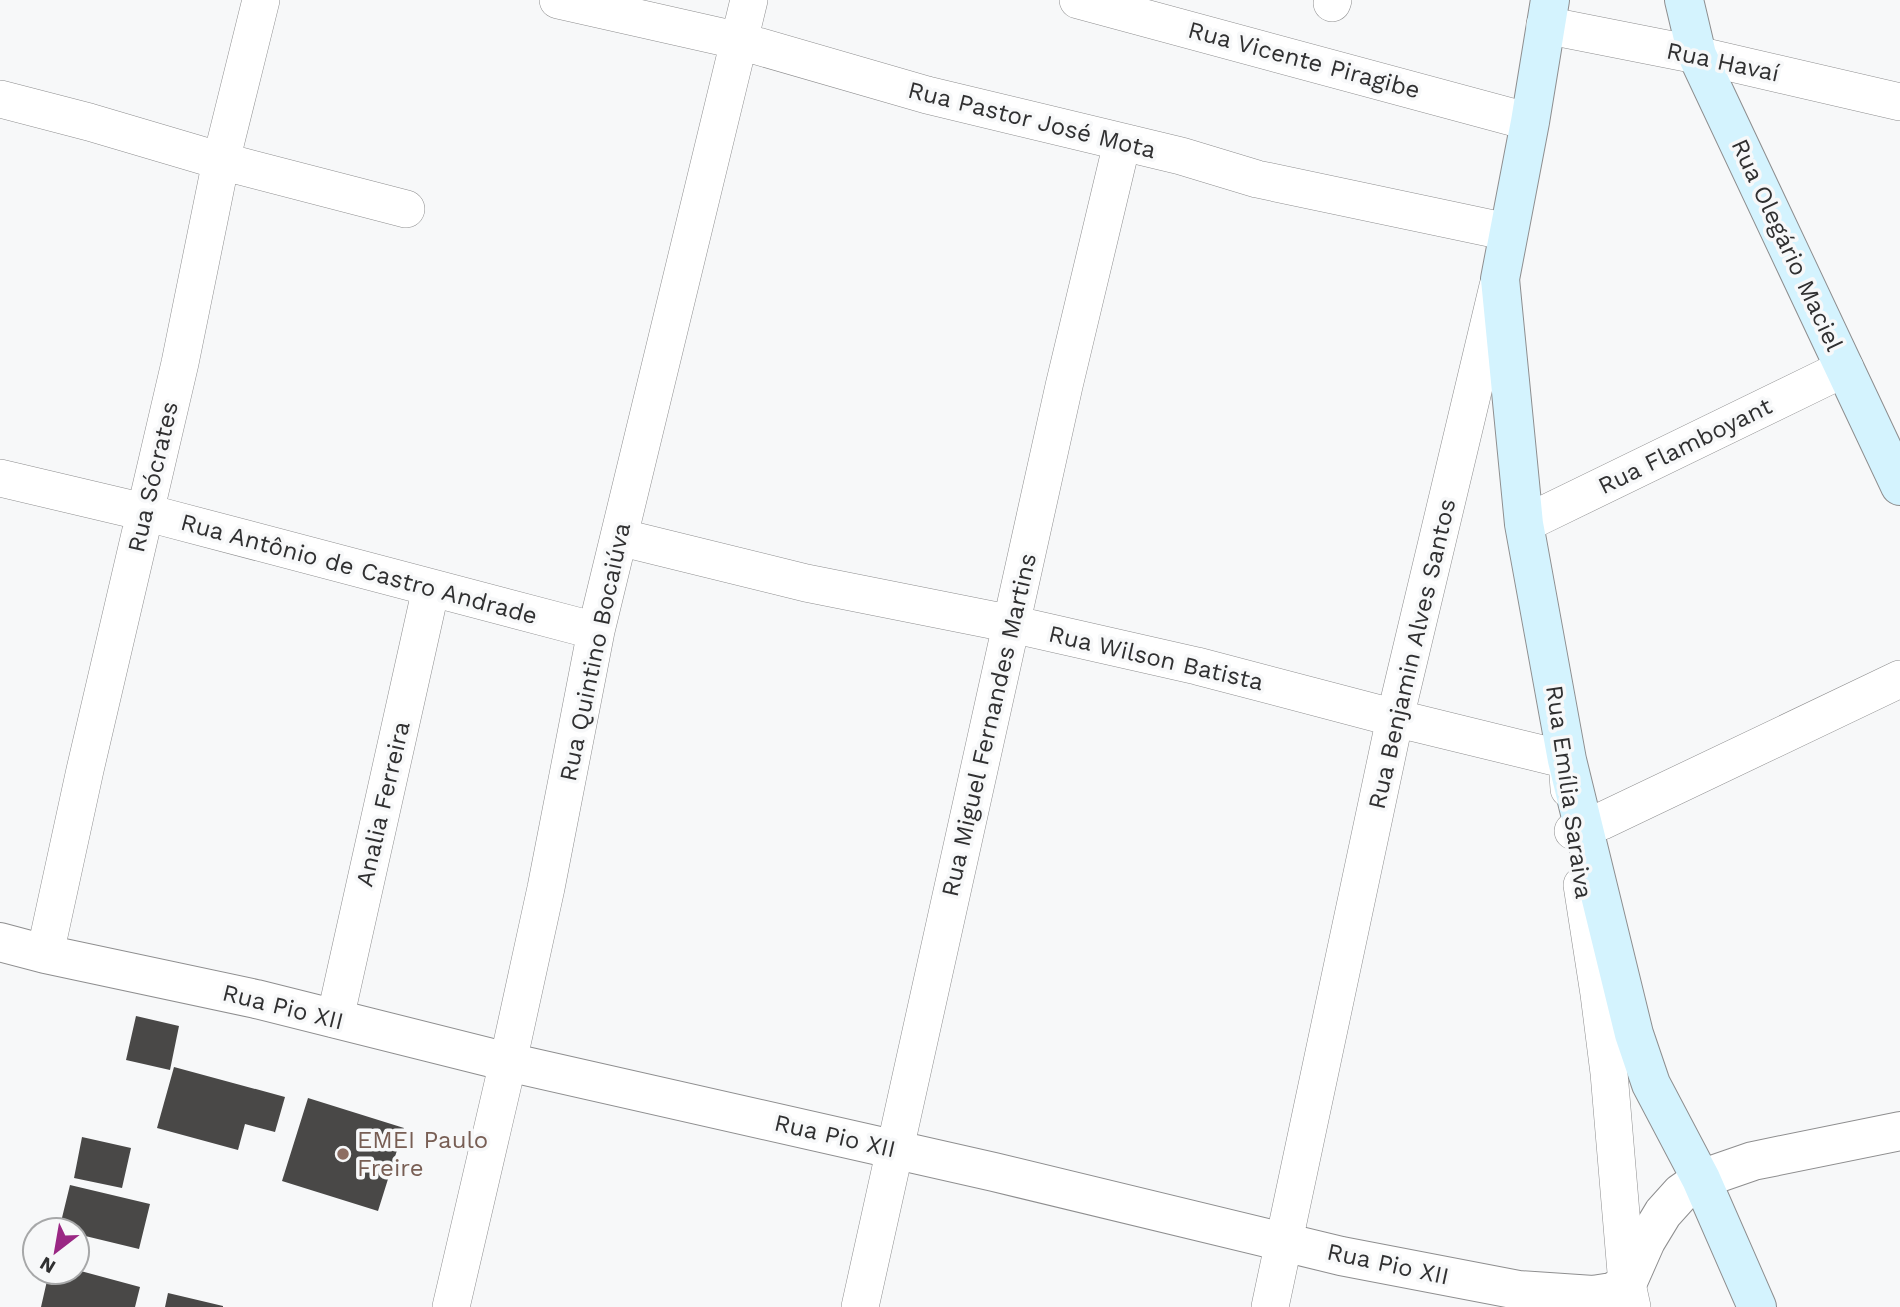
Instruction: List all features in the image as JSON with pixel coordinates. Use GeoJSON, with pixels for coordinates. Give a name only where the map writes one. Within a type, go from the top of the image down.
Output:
{"type":"FeatureCollection","features":[{"type":"Feature","properties":{"kind":"main road","name":"Rua Olegário Maciel"},"geometry":{"type":"LineString","coordinates":[[1684,0],[1697,55],[1900,486]]}},
{"type":"Feature","properties":{"kind":"main road","name":"Rua Benjamin Alves Santos"},"geometry":{"type":"LineString","coordinates":[[1500,279],[1548,12]]}},
{"type":"Feature","properties":{"kind":"main road","name":"Rua Emília Saraiva"},"geometry":{"type":"LineString","coordinates":[[1500,279],[1524,524],[1578,830],[1634,1034],[1651,1084],[1700,1179],[1757,1307]]}},
{"type":"Feature","properties":{"kind":"street","name":"Rua Sócrates"},"geometry":{"type":"LineString","coordinates":[[45,954],[180,363],[221,161],[261,0]]}},
{"type":"Feature","properties":{"kind":"street","name":"Rua Pastor José Mota"},"geometry":{"type":"LineString","coordinates":[[558,0],[740,41],[927,95],[1122,144],[1181,156],[1257,179],[1508,232]]}},
{"type":"Feature","properties":{"kind":"street","name":"Rua Quintino Bocaiúva"},"geometry":{"type":"LineString","coordinates":[[451,1307],[509,1062],[596,631],[749,0]]}},
{"type":"Feature","properties":{"kind":"street","name":"Rua Vicente Piragibe"},"geometry":{"type":"LineString","coordinates":[[1078,0],[1530,121]]}},
{"type":"Feature","properties":{"kind":"street","name":"Rua Havaí"},"geometry":{"type":"LineString","coordinates":[[1548,12],[1697,55],[1900,102]]}},
{"type":"Feature","properties":{"kind":"street"},"geometry":{"type":"LineString","coordinates":[[0,99],[406,209]]}},
{"type":"Feature","properties":{"kind":"street","name":"Rua Miguel Fernandes Martins"},"geometry":{"type":"LineString","coordinates":[[860,1307],[1064,386],[1122,144]]}},
{"type":"Feature","properties":{"kind":"street","name":"Rua Benjamin Alves Santos"},"geometry":{"type":"LineString","coordinates":[[1270,1307],[1286,1242],[1395,718],[1500,279]]}},
{"type":"Feature","properties":{"kind":"street","name":"Rua Flamboyant"},"geometry":{"type":"LineString","coordinates":[[1524,524],[1846,368]]}},
{"type":"Feature","properties":{"kind":"street","name":"Rua Antônio de Castro Andrade"},"geometry":{"type":"LineString","coordinates":[[0,478],[144,512],[596,631]]}},
{"type":"Feature","properties":{"kind":"street","name":"Rua Wilson Batista"},"geometry":{"type":"LineString","coordinates":[[619,537],[806,583],[1012,624],[1197,666],[1567,760]]}},
{"type":"Feature","properties":{"kind":"street","name":"Analia Ferreira"},"geometry":{"type":"LineString","coordinates":[[335,1019],[431,588]]}},
{"type":"Feature","properties":{"kind":"street"},"geometry":{"type":"LineString","coordinates":[[1578,830],[1900,679]]}},
{"type":"Feature","properties":{"kind":"street","name":"Rua Emília Saraiva"},"geometry":{"type":"LineString","coordinates":[[1578,830],[1601,1007],[1630,1296]]}},
{"type":"Feature","properties":{"kind":"street","name":"Rua Pio XII"},"geometry":{"type":"LineString","coordinates":[[0,942],[243,996],[509,1062],[1286,1242],[1517,1299],[1593,1296],[1612,1292],[1630,1296]]}},
{"type":"Feature","properties":{"kind":"street"},"geometry":{"type":"LineString","coordinates":[[1630,1296],[1646,1241],[1663,1213],[1681,1192],[1700,1179],[1753,1161],[1900,1131]]}},
{"type":"Feature","properties":{"kind":"building"},"geometry":{"type":"Polygon","coordinates":[[[136,1016],[179,1026],[170,1070],[126,1060],[136,1016]]]}},
{"type":"Feature","properties":{"kind":"building"},"geometry":{"type":"Polygon","coordinates":[[[174,1067],[285,1097],[275,1132],[245,1124],[238,1150],[157,1128],[174,1067]]]}},
{"type":"Feature","properties":{"kind":"building","name":"EMEI Paulo Freire"},"geometry":{"type":"Polygon","coordinates":[[[308,1098],[404,1128],[378,1211],[282,1181],[308,1098]]]}},
{"type":"Feature","properties":{"kind":"building"},"geometry":{"type":"Polygon","coordinates":[[[82,1137],[131,1148],[122,1188],[74,1178],[82,1137]]]}},
{"type":"Feature","properties":{"kind":"building"},"geometry":{"type":"Polygon","coordinates":[[[70,1185],[150,1204],[139,1249],[91,1237],[91,1216],[62,1216],[70,1185]]]}},
{"type":"Feature","properties":{"kind":"building"},"geometry":{"type":"Polygon","coordinates":[[[91,1274],[140,1287],[135,1307],[41,1307],[46,1286],[91,1286],[91,1274]]]}},
{"type":"Feature","properties":{"kind":"building"},"geometry":{"type":"Polygon","coordinates":[[[168,1293],[223,1306],[223,1307],[165,1307],[168,1293]]]}},
{"type":"Feature","properties":{"kind":"place","name":"EMEI Paulo Freire"},"geometry":{"type":"Point","coordinates":[343,1154]}}]}
